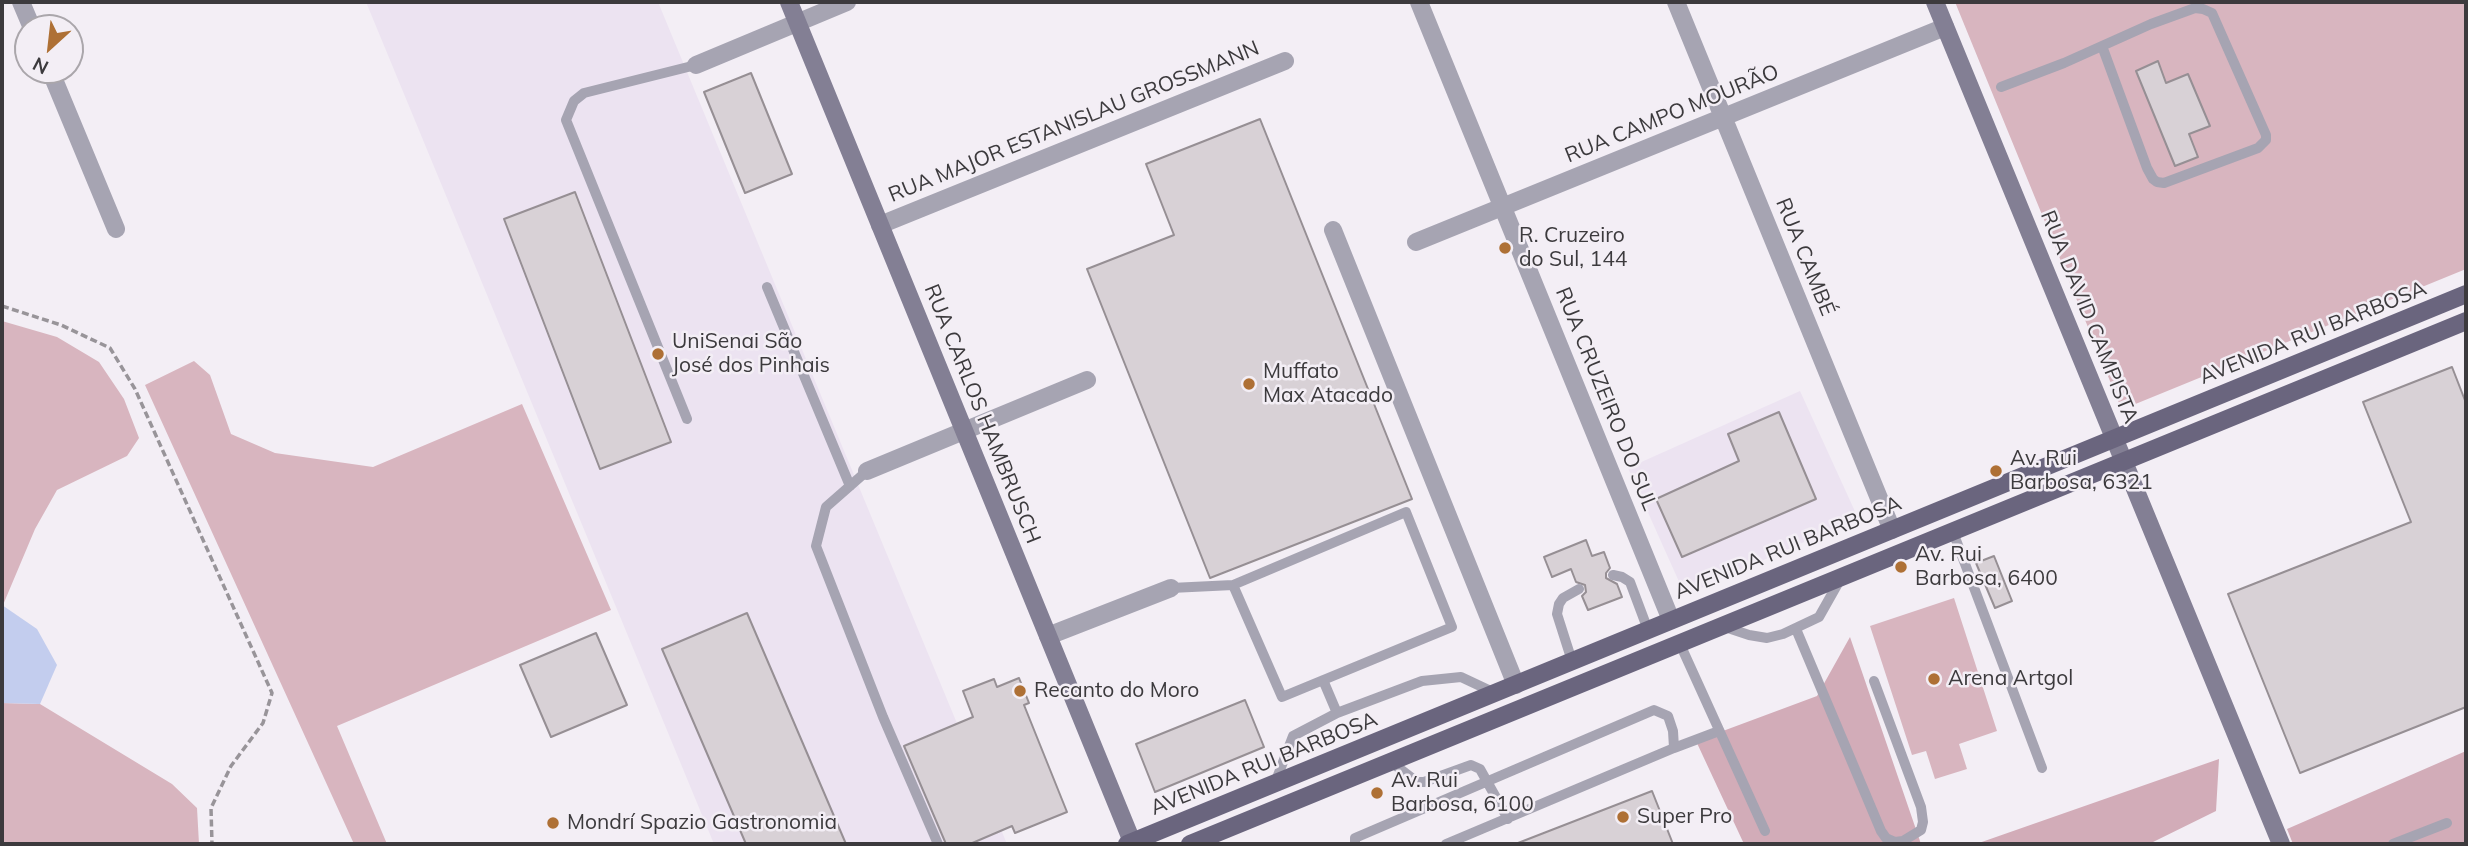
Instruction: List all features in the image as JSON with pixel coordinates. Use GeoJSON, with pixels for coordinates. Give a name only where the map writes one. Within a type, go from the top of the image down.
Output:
{"type":"FeatureCollection","features":[{"type":"Feature","properties":{"kind":"main road","name":"AVENIDA RUI BARBOSA"},"geometry":{"type":"LineString","coordinates":[[1131,844],[2466,294]]}},
{"type":"Feature","properties":{"kind":"main road"},"geometry":{"type":"LineString","coordinates":[[1190,844],[2466,321]]}},
{"type":"Feature","properties":{"kind":"street","name":"RUA CARLOS HAMBRUSCH"},"geometry":{"type":"LineString","coordinates":[[789,2],[1131,844]]}},
{"type":"Feature","properties":{"kind":"street"},"geometry":{"type":"LineString","coordinates":[[696,65],[846,2]]}},
{"type":"Feature","properties":{"kind":"street","name":"RUA CRUZEIRO DO SUL"},"geometry":{"type":"LineString","coordinates":[[1419,2],[1671,620]]}},
{"type":"Feature","properties":{"kind":"street","name":"RUA CAMBÉ"},"geometry":{"type":"LineString","coordinates":[[1676,2],[1892,530]]}},
{"type":"Feature","properties":{"kind":"street","name":"RUA DAVID CAMPISTA"},"geometry":{"type":"LineString","coordinates":[[1935,2],[2281,844]]}},
{"type":"Feature","properties":{"kind":"street","name":"RUA CAMPO MOURÃO"},"geometry":{"type":"LineString","coordinates":[[1416,242],[1945,27]]}},
{"type":"Feature","properties":{"kind":"street","name":"RUA MAJOR ESTANISLAU GROSSMANN"},"geometry":{"type":"LineString","coordinates":[[880,225],[1285,61]]}},
{"type":"Feature","properties":{"kind":"street"},"geometry":{"type":"LineString","coordinates":[[56,84],[116,229]]}},
{"type":"Feature","properties":{"kind":"street"},"geometry":{"type":"LineString","coordinates":[[1334,230],[1516,685]]}},
{"type":"Feature","properties":{"kind":"street"},"geometry":{"type":"LineString","coordinates":[[867,471],[1087,380]]}},
{"type":"Feature","properties":{"kind":"street"},"geometry":{"type":"LineString","coordinates":[[1048,636],[1171,588]]}},
{"type":"Feature","properties":{"kind":"lane"},"geometry":{"type":"LineString","coordinates":[[2001,87],[2195,8],[2212,13],[2266,140],[2258,148],[2164,183],[2157,183],[2147,168],[2102,46]]}},
{"type":"Feature","properties":{"kind":"lane"},"geometry":{"type":"LineString","coordinates":[[687,419],[566,120],[574,101],[584,93],[696,65]]}},
{"type":"Feature","properties":{"kind":"lane"},"geometry":{"type":"LineString","coordinates":[[767,287],[850,486]]}},
{"type":"Feature","properties":{"kind":"lane"},"geometry":{"type":"LineString","coordinates":[[867,471],[826,507],[816,546],[883,717],[938,844]]}},
{"type":"Feature","properties":{"kind":"lane"},"geometry":{"type":"LineString","coordinates":[[1171,588],[1233,585],[1406,512],[1452,627],[1282,697],[1233,585]]}},
{"type":"Feature","properties":{"kind":"lane"},"geometry":{"type":"LineString","coordinates":[[1953,532],[2042,768]]}},
{"type":"Feature","properties":{"kind":"lane"},"geometry":{"type":"LineString","coordinates":[[1613,575],[1630,582],[1648,630]]}},
{"type":"Feature","properties":{"kind":"lane"},"geometry":{"type":"LineString","coordinates":[[1723,626],[1767,638],[1796,629],[1819,617],[1841,578]]}},
{"type":"Feature","properties":{"kind":"lane"},"geometry":{"type":"LineString","coordinates":[[1572,661],[1557,614],[1563,598],[1579,589]]}},
{"type":"Feature","properties":{"kind":"lane"},"geometry":{"type":"LineString","coordinates":[[1796,629],[1881,831],[1886,838],[1895,842],[1903,841],[1921,830],[1921,807],[1874,681]]}},
{"type":"Feature","properties":{"kind":"lane"},"geometry":{"type":"LineString","coordinates":[[1680,644],[1765,831]]}},
{"type":"Feature","properties":{"kind":"lane"},"geometry":{"type":"LineString","coordinates":[[1275,783],[1293,736],[1337,713],[1422,681],[1461,677],[1495,693]]}},
{"type":"Feature","properties":{"kind":"lane"},"geometry":{"type":"LineString","coordinates":[[1323,680],[1337,713]]}},
{"type":"Feature","properties":{"kind":"lane"},"geometry":{"type":"LineString","coordinates":[[1355,844],[1355,838],[1654,710],[1668,716],[1674,748]]}},
{"type":"Feature","properties":{"kind":"lane"},"geometry":{"type":"LineString","coordinates":[[1446,844],[1719,731]]}},
{"type":"Feature","properties":{"kind":"lane"},"geometry":{"type":"LineString","coordinates":[[1391,762],[1417,782],[1424,782],[1471,765],[1480,769],[1508,818]]}},
{"type":"Feature","properties":{"kind":"lane"},"geometry":{"type":"LineString","coordinates":[[2393,844],[2447,823]]}},
{"type":"Feature","properties":{"kind":"path"},"geometry":{"type":"LineString","coordinates":[[2,306],[61,325],[110,348],[135,389],[271,693],[263,723],[231,766],[211,808],[212,844]]}},
{"type":"Feature","properties":{"kind":"shaded area","name":"UniSenai São José dos Pinhais"},"geometry":{"type":"Polygon","coordinates":[[[366,2],[658,2],[1007,844],[714,844],[366,2]]]}},
{"type":"Feature","properties":{"kind":"shaded area"},"geometry":{"type":"Polygon","coordinates":[[[1955,2],[2466,2],[2466,269],[2133,405],[2119,403],[1955,2]]]}},
{"type":"Feature","properties":{"kind":"shaded area"},"geometry":{"type":"Polygon","coordinates":[[[2,321],[57,337],[99,362],[124,399],[139,438],[127,456],[57,490],[35,529],[3,605],[2,321]]]}},
{"type":"Feature","properties":{"kind":"shaded area"},"geometry":{"type":"Polygon","coordinates":[[[194,361],[210,375],[231,434],[275,453],[373,467],[522,404],[611,610],[337,726],[387,844],[354,844],[145,385],[194,361]]]}},
{"type":"Feature","properties":{"kind":"shaded area"},"geometry":{"type":"Polygon","coordinates":[[[1800,391],[1858,518],[1685,595],[1628,468],[1800,391]]]}},
{"type":"Feature","properties":{"kind":"shaded area","name":"Arena Artgol"},"geometry":{"type":"Polygon","coordinates":[[[1954,598],[1997,731],[1959,744],[1967,769],[1935,779],[1926,751],[1912,755],[1870,626],[1954,598]]]}},
{"type":"Feature","properties":{"kind":"shaded area"},"geometry":{"type":"Polygon","coordinates":[[[1850,637],[1921,844],[1744,844],[1696,741],[1817,696],[1850,637]]]}},
{"type":"Feature","properties":{"kind":"shaded area"},"geometry":{"type":"Polygon","coordinates":[[[2,703],[40,704],[172,784],[197,808],[199,844],[2,844],[2,703]]]}},
{"type":"Feature","properties":{"kind":"shaded area"},"geometry":{"type":"Polygon","coordinates":[[[2466,751],[2466,844],[2293,844],[2287,829],[2466,751]]]}},
{"type":"Feature","properties":{"kind":"shaded area"},"geometry":{"type":"Polygon","coordinates":[[[2219,759],[2216,811],[2149,844],[1976,844],[2219,759]]]}},
{"type":"Feature","properties":{"kind":"water"},"geometry":{"type":"Polygon","coordinates":[[[2,605],[37,629],[57,665],[40,704],[2,703],[2,605]]]}},
{"type":"Feature","properties":{"kind":"building"},"geometry":{"type":"Polygon","coordinates":[[[2158,61],[2166,83],[2188,74],[2210,126],[2189,134],[2198,157],[2175,166],[2136,71],[2158,61]]]}},
{"type":"Feature","properties":{"kind":"building"},"geometry":{"type":"Polygon","coordinates":[[[751,73],[792,174],[745,193],[704,92],[751,73]]]}},
{"type":"Feature","properties":{"kind":"building","name":"Muffato Max Atacado"},"geometry":{"type":"Polygon","coordinates":[[[1260,119],[1412,499],[1210,578],[1087,269],[1174,235],[1146,164],[1260,119]]]}},
{"type":"Feature","properties":{"kind":"building"},"geometry":{"type":"Polygon","coordinates":[[[575,192],[671,442],[600,469],[504,219],[575,192]]]}},
{"type":"Feature","properties":{"kind":"building"},"geometry":{"type":"Polygon","coordinates":[[[2452,367],[2466,403],[2466,707],[2300,773],[2228,594],[2411,522],[2363,402],[2452,367]]]}},
{"type":"Feature","properties":{"kind":"building"},"geometry":{"type":"Polygon","coordinates":[[[1779,412],[1816,499],[1682,557],[1656,499],[1739,461],[1728,434],[1779,412]]]}},
{"type":"Feature","properties":{"kind":"building"},"geometry":{"type":"Polygon","coordinates":[[[1586,540],[1592,556],[1604,552],[1610,568],[1606,578],[1617,584],[1622,597],[1588,610],[1582,596],[1586,592],[1585,585],[1576,582],[1571,569],[1552,577],[1544,557],[1586,540]]]}},
{"type":"Feature","properties":{"kind":"building"},"geometry":{"type":"Polygon","coordinates":[[[1994,556],[2012,601],[1995,608],[1976,563],[1994,556]]]}},
{"type":"Feature","properties":{"kind":"building"},"geometry":{"type":"Polygon","coordinates":[[[747,613],[846,844],[746,844],[662,649],[747,613]]]}},
{"type":"Feature","properties":{"kind":"building"},"geometry":{"type":"Polygon","coordinates":[[[596,633],[627,705],[551,737],[520,665],[596,633]]]}},
{"type":"Feature","properties":{"kind":"building"},"geometry":{"type":"Polygon","coordinates":[[[1019,678],[1029,703],[1024,705],[1067,812],[1015,833],[1012,826],[970,844],[946,844],[904,746],[973,717],[963,691],[994,679],[997,687],[1019,678]]]}},
{"type":"Feature","properties":{"kind":"building"},"geometry":{"type":"Polygon","coordinates":[[[1245,700],[1264,747],[1155,792],[1136,744],[1245,700]]]}},
{"type":"Feature","properties":{"kind":"building","name":"Super Pro"},"geometry":{"type":"Polygon","coordinates":[[[1652,791],[1673,844],[1518,844],[1518,843],[1652,791]]]}},
{"type":"Feature","properties":{"kind":"place","name":"R. Cruzeiro do Sul, 144"},"geometry":{"type":"Point","coordinates":[1505,248]}},
{"type":"Feature","properties":{"kind":"place","name":"UniSenai São José dos Pinhais"},"geometry":{"type":"Point","coordinates":[658,354]}},
{"type":"Feature","properties":{"kind":"place","name":"Muffato Max Atacado"},"geometry":{"type":"Point","coordinates":[1249,384]}},
{"type":"Feature","properties":{"kind":"place","name":"Av. Rui Barbosa, 6321"},"geometry":{"type":"Point","coordinates":[1996,471]}},
{"type":"Feature","properties":{"kind":"place","name":"Av. Rui Barbosa, 6400"},"geometry":{"type":"Point","coordinates":[1901,567]}},
{"type":"Feature","properties":{"kind":"place","name":"Arena Artgol"},"geometry":{"type":"Point","coordinates":[1934,679]}},
{"type":"Feature","properties":{"kind":"place","name":"Recanto do Moro"},"geometry":{"type":"Point","coordinates":[1020,691]}},
{"type":"Feature","properties":{"kind":"place","name":"Av. Rui Barbosa, 6100"},"geometry":{"type":"Point","coordinates":[1377,793]}},
{"type":"Feature","properties":{"kind":"place","name":"Super Pro"},"geometry":{"type":"Point","coordinates":[1623,817]}},
{"type":"Feature","properties":{"kind":"place","name":"Mondrí Spazio Gastronomia"},"geometry":{"type":"Point","coordinates":[553,823]}}]}
